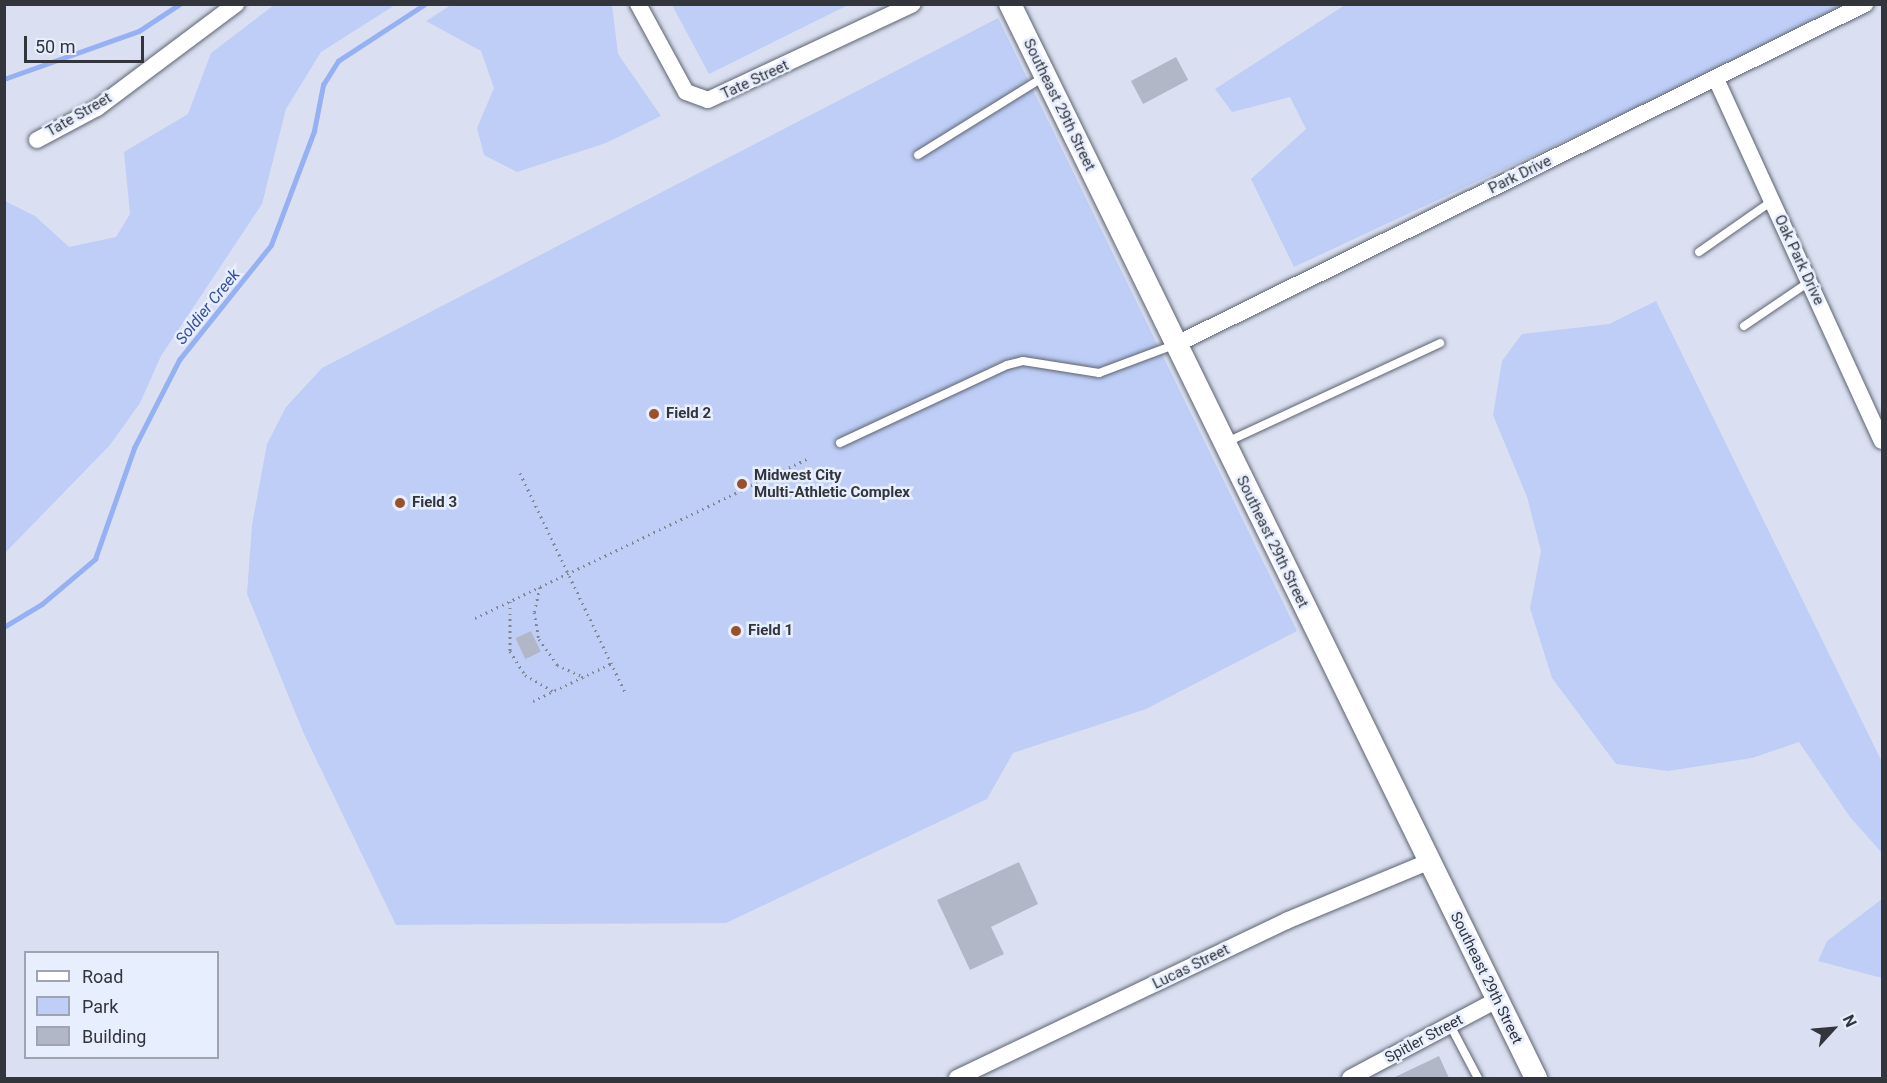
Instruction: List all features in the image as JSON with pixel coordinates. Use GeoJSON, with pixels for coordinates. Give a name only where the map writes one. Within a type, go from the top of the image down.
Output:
{"type":"FeatureCollection","features":[{"type":"Feature","properties":{"kind":"main road","name":"Southeast 29th Street"},"geometry":{"type":"LineString","coordinates":[[1010,4],[1428,862],[1536,1078]]}},
{"type":"Feature","properties":{"kind":"street","name":"Tate Street"},"geometry":{"type":"LineString","coordinates":[[37,140],[97,108],[236,4]]}},
{"type":"Feature","properties":{"kind":"street","name":"Tate Street"},"geometry":{"type":"LineString","coordinates":[[638,4],[686,92],[708,100],[913,4]]}},
{"type":"Feature","properties":{"kind":"street","name":"Park Drive"},"geometry":{"type":"LineString","coordinates":[[1175,345],[1865,4]]}},
{"type":"Feature","properties":{"kind":"street","name":"Oak Park Drive"},"geometry":{"type":"LineString","coordinates":[[1716,79],[1882,441]]}},
{"type":"Feature","properties":{"kind":"street","name":"Lucas Street"},"geometry":{"type":"LineString","coordinates":[[957,1078],[1286,921],[1428,862]]}},
{"type":"Feature","properties":{"kind":"street","name":"Spitler Street"},"geometry":{"type":"LineString","coordinates":[[1354,1078],[1497,1000]]}},
{"type":"Feature","properties":{"kind":"lane"},"geometry":{"type":"LineString","coordinates":[[918,155],[1045,76]]}},
{"type":"Feature","properties":{"kind":"lane"},"geometry":{"type":"LineString","coordinates":[[1699,252],[1772,201]]}},
{"type":"Feature","properties":{"kind":"lane"},"geometry":{"type":"LineString","coordinates":[[1744,326],[1809,282]]}},
{"type":"Feature","properties":{"kind":"lane"},"geometry":{"type":"LineString","coordinates":[[1224,444],[1440,343]]}},
{"type":"Feature","properties":{"kind":"lane"},"geometry":{"type":"LineString","coordinates":[[840,443],[1007,365],[1023,361],[1099,373],[1175,345]]}},
{"type":"Feature","properties":{"kind":"lane"},"geometry":{"type":"LineString","coordinates":[[1450,1025],[1478,1078]]}},
{"type":"Feature","properties":{"kind":"path"},"geometry":{"type":"LineString","coordinates":[[475,618],[809,458]]}},
{"type":"Feature","properties":{"kind":"path"},"geometry":{"type":"LineString","coordinates":[[520,473],[570,572],[626,694]]}},
{"type":"Feature","properties":{"kind":"path"},"geometry":{"type":"LineString","coordinates":[[540,587],[534,612],[539,639],[557,665],[584,676]]}},
{"type":"Feature","properties":{"kind":"path"},"geometry":{"type":"LineString","coordinates":[[510,602],[510,651],[525,675],[553,691]]}},
{"type":"Feature","properties":{"kind":"path"},"geometry":{"type":"LineString","coordinates":[[533,701],[612,663]]}},
{"type":"Feature","properties":{"kind":"green space"},"geometry":{"type":"Polygon","coordinates":[[[274,5],[395,5],[321,52],[286,109],[262,204],[161,356],[140,403],[110,445],[5,553],[5,201],[35,216],[69,247],[116,237],[130,214],[124,152],[188,114],[211,53],[274,5]]]}},
{"type":"Feature","properties":{"kind":"green space"},"geometry":{"type":"Polygon","coordinates":[[[451,5],[612,5],[618,54],[661,116],[606,143],[517,172],[484,155],[477,128],[494,88],[481,51],[426,21],[451,5]]]}},
{"type":"Feature","properties":{"kind":"green space"},"geometry":{"type":"Polygon","coordinates":[[[672,5],[848,5],[709,74],[672,5]]]}},
{"type":"Feature","properties":{"kind":"green space"},"geometry":{"type":"Polygon","coordinates":[[[1345,5],[1856,5],[1294,267],[1251,179],[1306,129],[1290,97],[1232,112],[1215,89],[1345,5]]]}},
{"type":"Feature","properties":{"kind":"green space","name":"Midwest City Multi-Athletic Complex"},"geometry":{"type":"Polygon","coordinates":[[[998,18],[1297,631],[1146,709],[1013,753],[987,799],[726,923],[396,925],[304,734],[247,594],[252,525],[267,444],[286,407],[322,368],[998,18]]]}},
{"type":"Feature","properties":{"kind":"green space"},"geometry":{"type":"Polygon","coordinates":[[[1656,301],[1882,762],[1882,853],[1850,817],[1799,742],[1752,758],[1668,771],[1616,764],[1552,678],[1530,608],[1541,551],[1527,497],[1493,415],[1502,361],[1522,334],[1609,324],[1656,301]]]}},
{"type":"Feature","properties":{"kind":"green space"},"geometry":{"type":"Polygon","coordinates":[[[1882,899],[1882,978],[1818,961],[1827,941],[1882,899]]]}},
{"type":"Feature","properties":{"kind":"building"},"geometry":{"type":"Polygon","coordinates":[[[1176,57],[1188,80],[1143,104],[1131,81],[1176,57]]]}},
{"type":"Feature","properties":{"kind":"building"},"geometry":{"type":"Polygon","coordinates":[[[531,631],[541,652],[525,659],[516,638],[531,631]]]}},
{"type":"Feature","properties":{"kind":"building"},"geometry":{"type":"Polygon","coordinates":[[[1019,862],[1038,904],[991,927],[1004,954],[970,970],[937,900],[1019,862]]]}},
{"type":"Feature","properties":{"kind":"building"},"geometry":{"type":"Polygon","coordinates":[[[1439,1056],[1449,1078],[1393,1078],[1439,1056]]]}},
{"type":"Feature","properties":{"kind":"waterway"},"geometry":{"type":"LineString","coordinates":[[4,79],[139,31],[180,4]]}},
{"type":"Feature","properties":{"kind":"waterway","name":"Soldier Creek"},"geometry":{"type":"LineString","coordinates":[[4,627],[42,604],[95,559],[134,448],[179,360],[271,245],[314,131],[323,85],[338,61],[425,4]]}},
{"type":"Feature","properties":{"kind":"place","name":"Field 2"},"geometry":{"type":"Point","coordinates":[654,414]}},
{"type":"Feature","properties":{"kind":"place","name":"Midwest City Multi-Athletic Complex"},"geometry":{"type":"Point","coordinates":[742,484]}},
{"type":"Feature","properties":{"kind":"place","name":"Field 3"},"geometry":{"type":"Point","coordinates":[400,503]}},
{"type":"Feature","properties":{"kind":"place","name":"Field 1"},"geometry":{"type":"Point","coordinates":[736,631]}}]}
